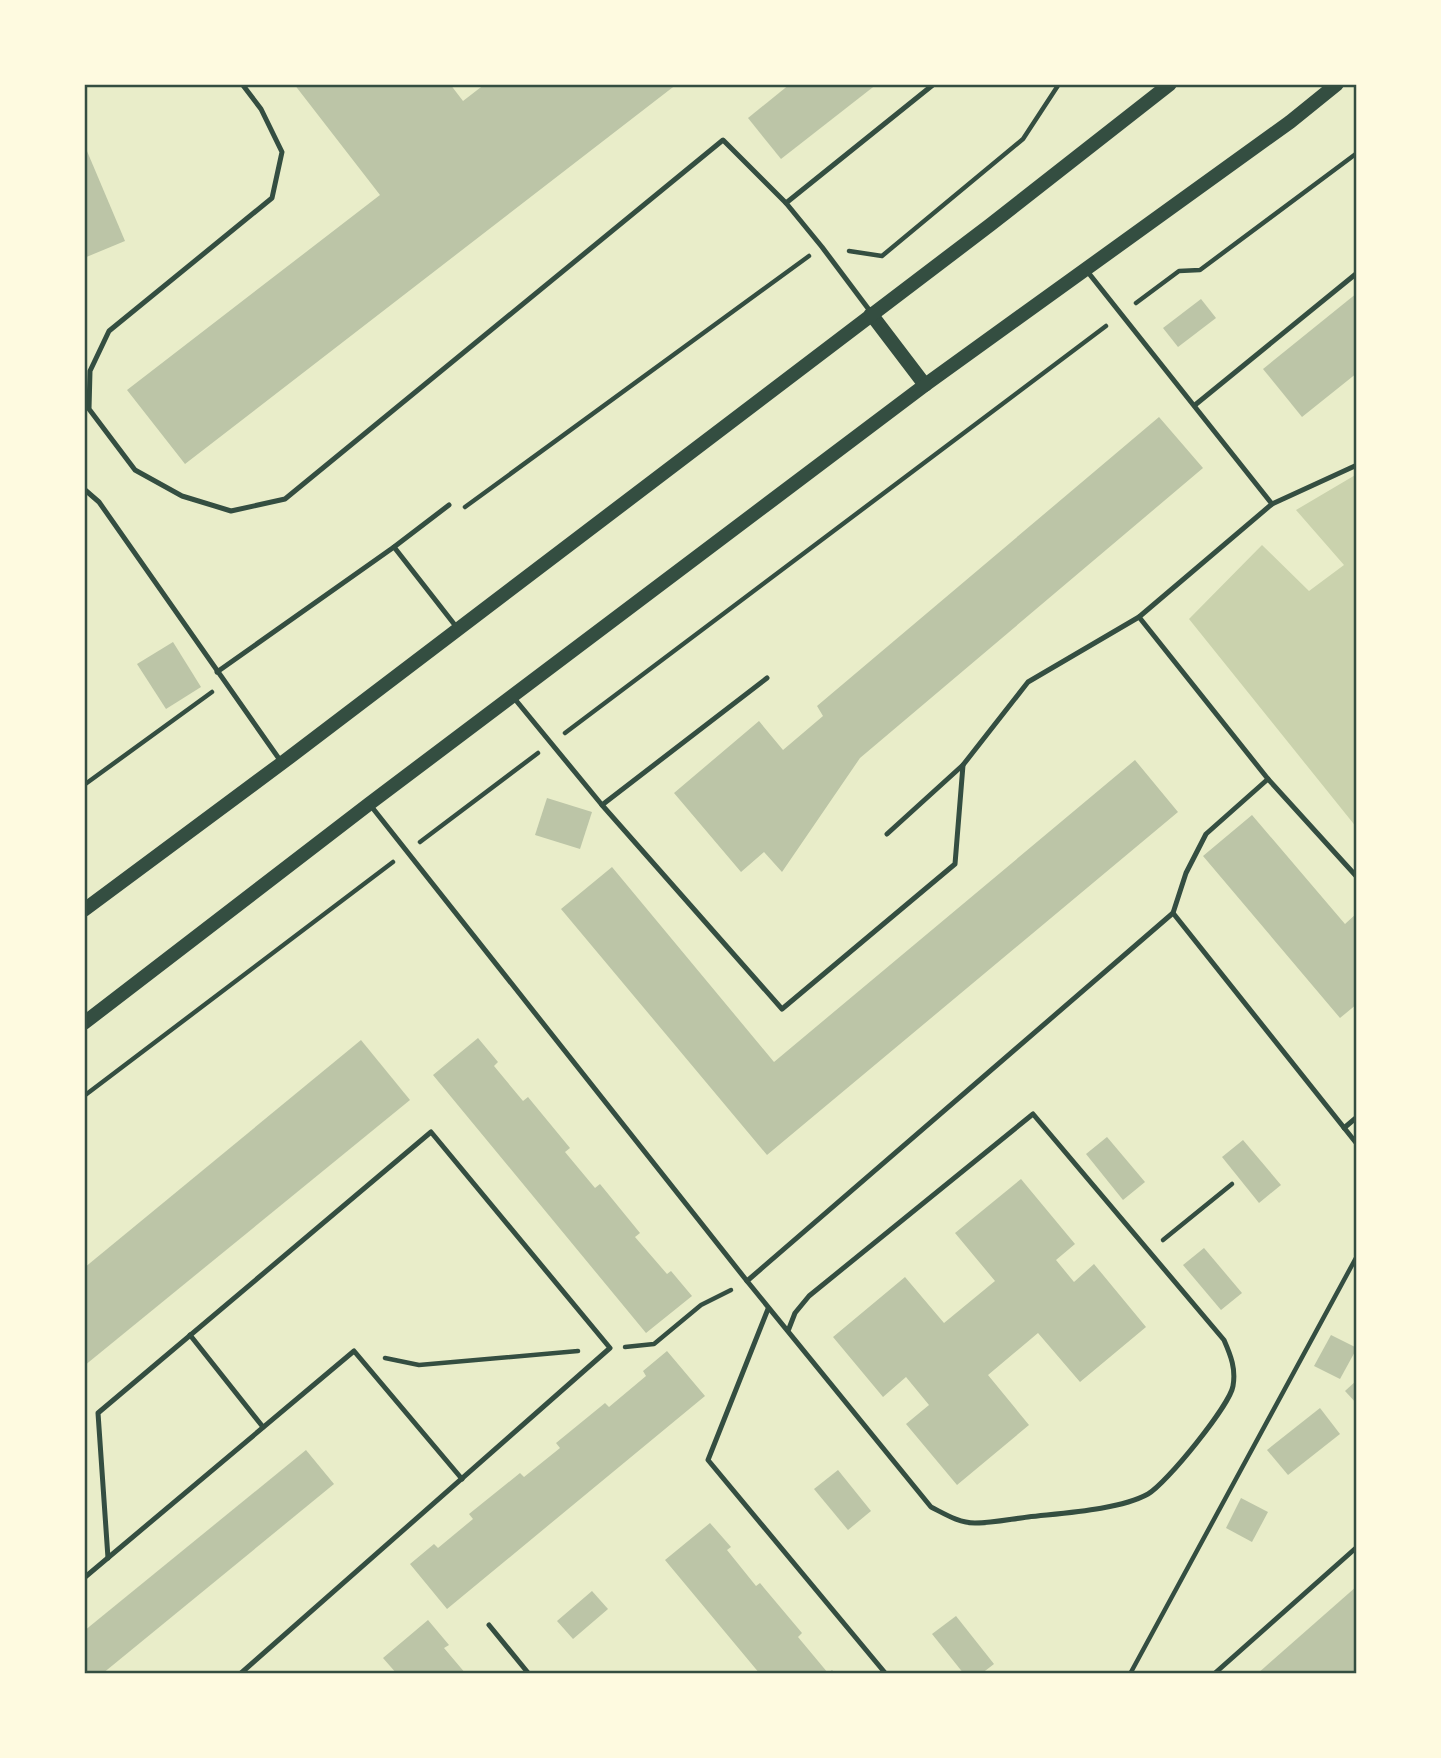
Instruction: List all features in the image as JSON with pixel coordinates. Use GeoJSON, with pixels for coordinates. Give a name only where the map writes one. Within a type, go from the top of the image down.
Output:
{"type":"FeatureCollection","features":[{"type":"Feature","properties":{"kind":"main road"},"geometry":{"type":"LineString","coordinates":[[84,910],[282,763],[990,225],[1170,84]]}},
{"type":"Feature","properties":{"kind":"main road"},"geometry":{"type":"LineString","coordinates":[[84,1023],[512,695],[925,384],[1290,122],[1337,84]]}},
{"type":"Feature","properties":{"kind":"main road"},"geometry":{"type":"LineString","coordinates":[[871,314],[925,384]]}},
{"type":"Feature","properties":{"kind":"lane"},"geometry":{"type":"LineString","coordinates":[[242,84],[261,109],[282,152],[272,198],[109,331],[90,371],[89,409],[135,470],[182,496],[232,511],[285,499],[723,140],[786,203],[871,314]]}},
{"type":"Feature","properties":{"kind":"lane"},"geometry":{"type":"LineString","coordinates":[[786,203],[934,84]]}},
{"type":"Feature","properties":{"kind":"lane"},"geometry":{"type":"LineString","coordinates":[[1085,269],[1272,504]]}},
{"type":"Feature","properties":{"kind":"lane"},"geometry":{"type":"LineString","coordinates":[[1195,405],[1357,273]]}},
{"type":"Feature","properties":{"kind":"lane"},"geometry":{"type":"LineString","coordinates":[[887,834],[963,765],[1028,682],[1139,617],[1272,504],[1357,464]]}},
{"type":"Feature","properties":{"kind":"lane"},"geometry":{"type":"LineString","coordinates":[[84,489],[99,502],[282,763]]}},
{"type":"Feature","properties":{"kind":"lane"},"geometry":{"type":"LineString","coordinates":[[218,672],[449,505]]}},
{"type":"Feature","properties":{"kind":"lane"},"geometry":{"type":"LineString","coordinates":[[394,547],[458,629]]}},
{"type":"Feature","properties":{"kind":"lane"},"geometry":{"type":"LineString","coordinates":[[1139,617],[1268,779],[1357,877]]}},
{"type":"Feature","properties":{"kind":"lane"},"geometry":{"type":"LineString","coordinates":[[602,805],[767,678]]}},
{"type":"Feature","properties":{"kind":"lane"},"geometry":{"type":"LineString","coordinates":[[512,695],[602,805],[782,1009],[955,864],[963,765]]}},
{"type":"Feature","properties":{"kind":"lane"},"geometry":{"type":"LineString","coordinates":[[747,1281],[1173,913],[1186,873],[1206,834],[1268,779]]}},
{"type":"Feature","properties":{"kind":"lane"},"geometry":{"type":"LineString","coordinates":[[369,804],[768,1309],[931,1507],[950,1518],[974,1523],[1105,1508],[1149,1494],[1165,1480],[1224,1407],[1233,1390],[1235,1373],[1233,1360],[1224,1340],[1033,1114],[809,1296],[796,1313],[788,1331]]}},
{"type":"Feature","properties":{"kind":"lane"},"geometry":{"type":"LineString","coordinates":[[1173,913],[1357,1144]]}},
{"type":"Feature","properties":{"kind":"lane"},"geometry":{"type":"LineString","coordinates":[[1344,1128],[1357,1118]]}},
{"type":"Feature","properties":{"kind":"lane"},"geometry":{"type":"LineString","coordinates":[[108,1558],[97,1413],[431,1132],[610,1348],[240,1674]]}},
{"type":"Feature","properties":{"kind":"lane"},"geometry":{"type":"LineString","coordinates":[[768,1309],[708,1460],[886,1674]]}},
{"type":"Feature","properties":{"kind":"lane"},"geometry":{"type":"LineString","coordinates":[[190,1335],[263,1427]]}},
{"type":"Feature","properties":{"kind":"lane"},"geometry":{"type":"LineString","coordinates":[[84,1578],[354,1351],[463,1479]]}},
{"type":"Feature","properties":{"kind":"lane"},"geometry":{"type":"LineString","coordinates":[[1214,1674],[1357,1547]]}},
{"type":"Feature","properties":{"kind":"lane"},"geometry":{"type":"LineString","coordinates":[[489,1625],[529,1674]]}},
{"type":"Feature","properties":{"kind":"path"},"geometry":{"type":"LineString","coordinates":[[822,247],[882,256],[1023,139],[1059,84]]}},
{"type":"Feature","properties":{"kind":"path"},"geometry":{"type":"LineString","coordinates":[[84,1096],[1179,271],[1200,270],[1357,153]]}},
{"type":"Feature","properties":{"kind":"path"},"geometry":{"type":"LineString","coordinates":[[1149,1252],[1232,1184]]}},
{"type":"Feature","properties":{"kind":"path"},"geometry":{"type":"LineString","coordinates":[[1130,1674],[1357,1256]]}},
{"type":"Feature","properties":{"kind":"path"},"geometry":{"type":"LineString","coordinates":[[354,1351],[419,1365],[654,1344],[701,1306],[747,1281]]}},
{"type":"Feature","properties":{"kind":"green space"},"geometry":{"type":"Polygon","coordinates":[[[1357,474],[1357,828],[1189,619],[1262,545],[1309,591],[1344,565],[1296,510],[1357,474]]]}},
{"type":"Feature","properties":{"kind":"building"},"geometry":{"type":"Polygon","coordinates":[[[294,84],[450,84],[463,101],[485,84],[677,84],[185,464],[127,390],[380,195],[294,84]]]}},
{"type":"Feature","properties":{"kind":"building"},"geometry":{"type":"Polygon","coordinates":[[[790,84],[877,84],[781,159],[748,118],[790,84]]]}},
{"type":"Feature","properties":{"kind":"building"},"geometry":{"type":"Polygon","coordinates":[[[84,144],[125,241],[84,258],[84,144]]]}},
{"type":"Feature","properties":{"kind":"building"},"geometry":{"type":"Polygon","coordinates":[[[1357,293],[1357,373],[1302,417],[1263,369],[1357,293]]]}},
{"type":"Feature","properties":{"kind":"building"},"geometry":{"type":"Polygon","coordinates":[[[1201,299],[1216,318],[1178,347],[1163,328],[1201,299]]]}},
{"type":"Feature","properties":{"kind":"building"},"geometry":{"type":"Polygon","coordinates":[[[1159,417],[1203,468],[860,758],[782,872],[764,852],[741,872],[674,793],[759,721],[783,750],[823,716],[817,706],[1159,417]]]}},
{"type":"Feature","properties":{"kind":"building"},"geometry":{"type":"Polygon","coordinates":[[[173,642],[201,687],[166,709],[137,664],[173,642]]]}},
{"type":"Feature","properties":{"kind":"building"},"geometry":{"type":"Polygon","coordinates":[[[1135,760],[1178,812],[767,1155],[561,909],[612,867],[774,1062],[1135,760]]]}},
{"type":"Feature","properties":{"kind":"building"},"geometry":{"type":"Polygon","coordinates":[[[547,798],[592,812],[580,849],[535,835],[547,798]]]}},
{"type":"Feature","properties":{"kind":"building"},"geometry":{"type":"Polygon","coordinates":[[[1252,815],[1345,924],[1357,913],[1357,1004],[1340,1018],[1203,856],[1252,815]]]}},
{"type":"Feature","properties":{"kind":"building"},"geometry":{"type":"Polygon","coordinates":[[[478,1038],[498,1062],[494,1066],[523,1101],[528,1097],[570,1148],[565,1152],[595,1188],[600,1184],[640,1233],[635,1237],[667,1274],[671,1271],[692,1296],[646,1333],[433,1075],[478,1038]]]}},
{"type":"Feature","properties":{"kind":"building"},"geometry":{"type":"Polygon","coordinates":[[[361,1040],[410,1100],[84,1366],[84,1268],[361,1040]]]}},
{"type":"Feature","properties":{"kind":"building"},"geometry":{"type":"Polygon","coordinates":[[[1107,1137],[1145,1182],[1123,1200],[1086,1154],[1107,1137]]]}},
{"type":"Feature","properties":{"kind":"building"},"geometry":{"type":"Polygon","coordinates":[[[1243,1140],[1281,1185],[1259,1203],[1222,1157],[1243,1140]]]}},
{"type":"Feature","properties":{"kind":"building"},"geometry":{"type":"Polygon","coordinates":[[[1021,1179],[1075,1244],[1056,1260],[1074,1282],[1094,1264],[1146,1327],[1080,1382],[1038,1333],[988,1375],[1029,1425],[957,1485],[906,1424],[929,1405],[906,1377],[883,1397],[833,1337],[905,1277],[944,1323],[995,1281],[955,1233],[1021,1179]]]}},
{"type":"Feature","properties":{"kind":"building"},"geometry":{"type":"Polygon","coordinates":[[[1204,1248],[1242,1293],[1221,1310],[1183,1265],[1204,1248]]]}},
{"type":"Feature","properties":{"kind":"building"},"geometry":{"type":"Polygon","coordinates":[[[1331,1335],[1357,1348],[1340,1379],[1314,1366],[1331,1335]]]}},
{"type":"Feature","properties":{"kind":"building"},"geometry":{"type":"Polygon","coordinates":[[[667,1351],[705,1396],[447,1609],[410,1564],[434,1544],[438,1548],[473,1519],[469,1514],[520,1473],[524,1477],[560,1448],[556,1443],[605,1403],[609,1407],[646,1376],[643,1371],[667,1351]]]}},
{"type":"Feature","properties":{"kind":"building"},"geometry":{"type":"Polygon","coordinates":[[[1357,1380],[1357,1404],[1345,1391],[1357,1380]]]}},
{"type":"Feature","properties":{"kind":"building"},"geometry":{"type":"Polygon","coordinates":[[[1320,1408],[1340,1434],[1288,1475],[1267,1450],[1320,1408]]]}},
{"type":"Feature","properties":{"kind":"building"},"geometry":{"type":"Polygon","coordinates":[[[306,1450],[334,1484],[102,1674],[84,1674],[84,1631],[306,1450]]]}},
{"type":"Feature","properties":{"kind":"building"},"geometry":{"type":"Polygon","coordinates":[[[838,1470],[871,1511],[848,1530],[814,1489],[838,1470]]]}},
{"type":"Feature","properties":{"kind":"building"},"geometry":{"type":"Polygon","coordinates":[[[1241,1498],[1268,1512],[1252,1542],[1226,1528],[1241,1498]]]}},
{"type":"Feature","properties":{"kind":"building"},"geometry":{"type":"Polygon","coordinates":[[[710,1523],[731,1547],[727,1550],[756,1586],[760,1583],[802,1633],[798,1637],[828,1673],[832,1670],[836,1674],[760,1674],[665,1560],[710,1523]]]}},
{"type":"Feature","properties":{"kind":"building"},"geometry":{"type":"Polygon","coordinates":[[[1357,1586],[1357,1674],[1257,1674],[1357,1586]]]}},
{"type":"Feature","properties":{"kind":"building"},"geometry":{"type":"Polygon","coordinates":[[[592,1591],[608,1609],[573,1639],[557,1621],[592,1591]]]}},
{"type":"Feature","properties":{"kind":"building"},"geometry":{"type":"Polygon","coordinates":[[[956,1616],[994,1664],[981,1674],[964,1674],[932,1634],[956,1616]]]}},
{"type":"Feature","properties":{"kind":"building"},"geometry":{"type":"Polygon","coordinates":[[[428,1620],[449,1645],[444,1648],[466,1674],[397,1674],[383,1658],[428,1620]]]}}]}
